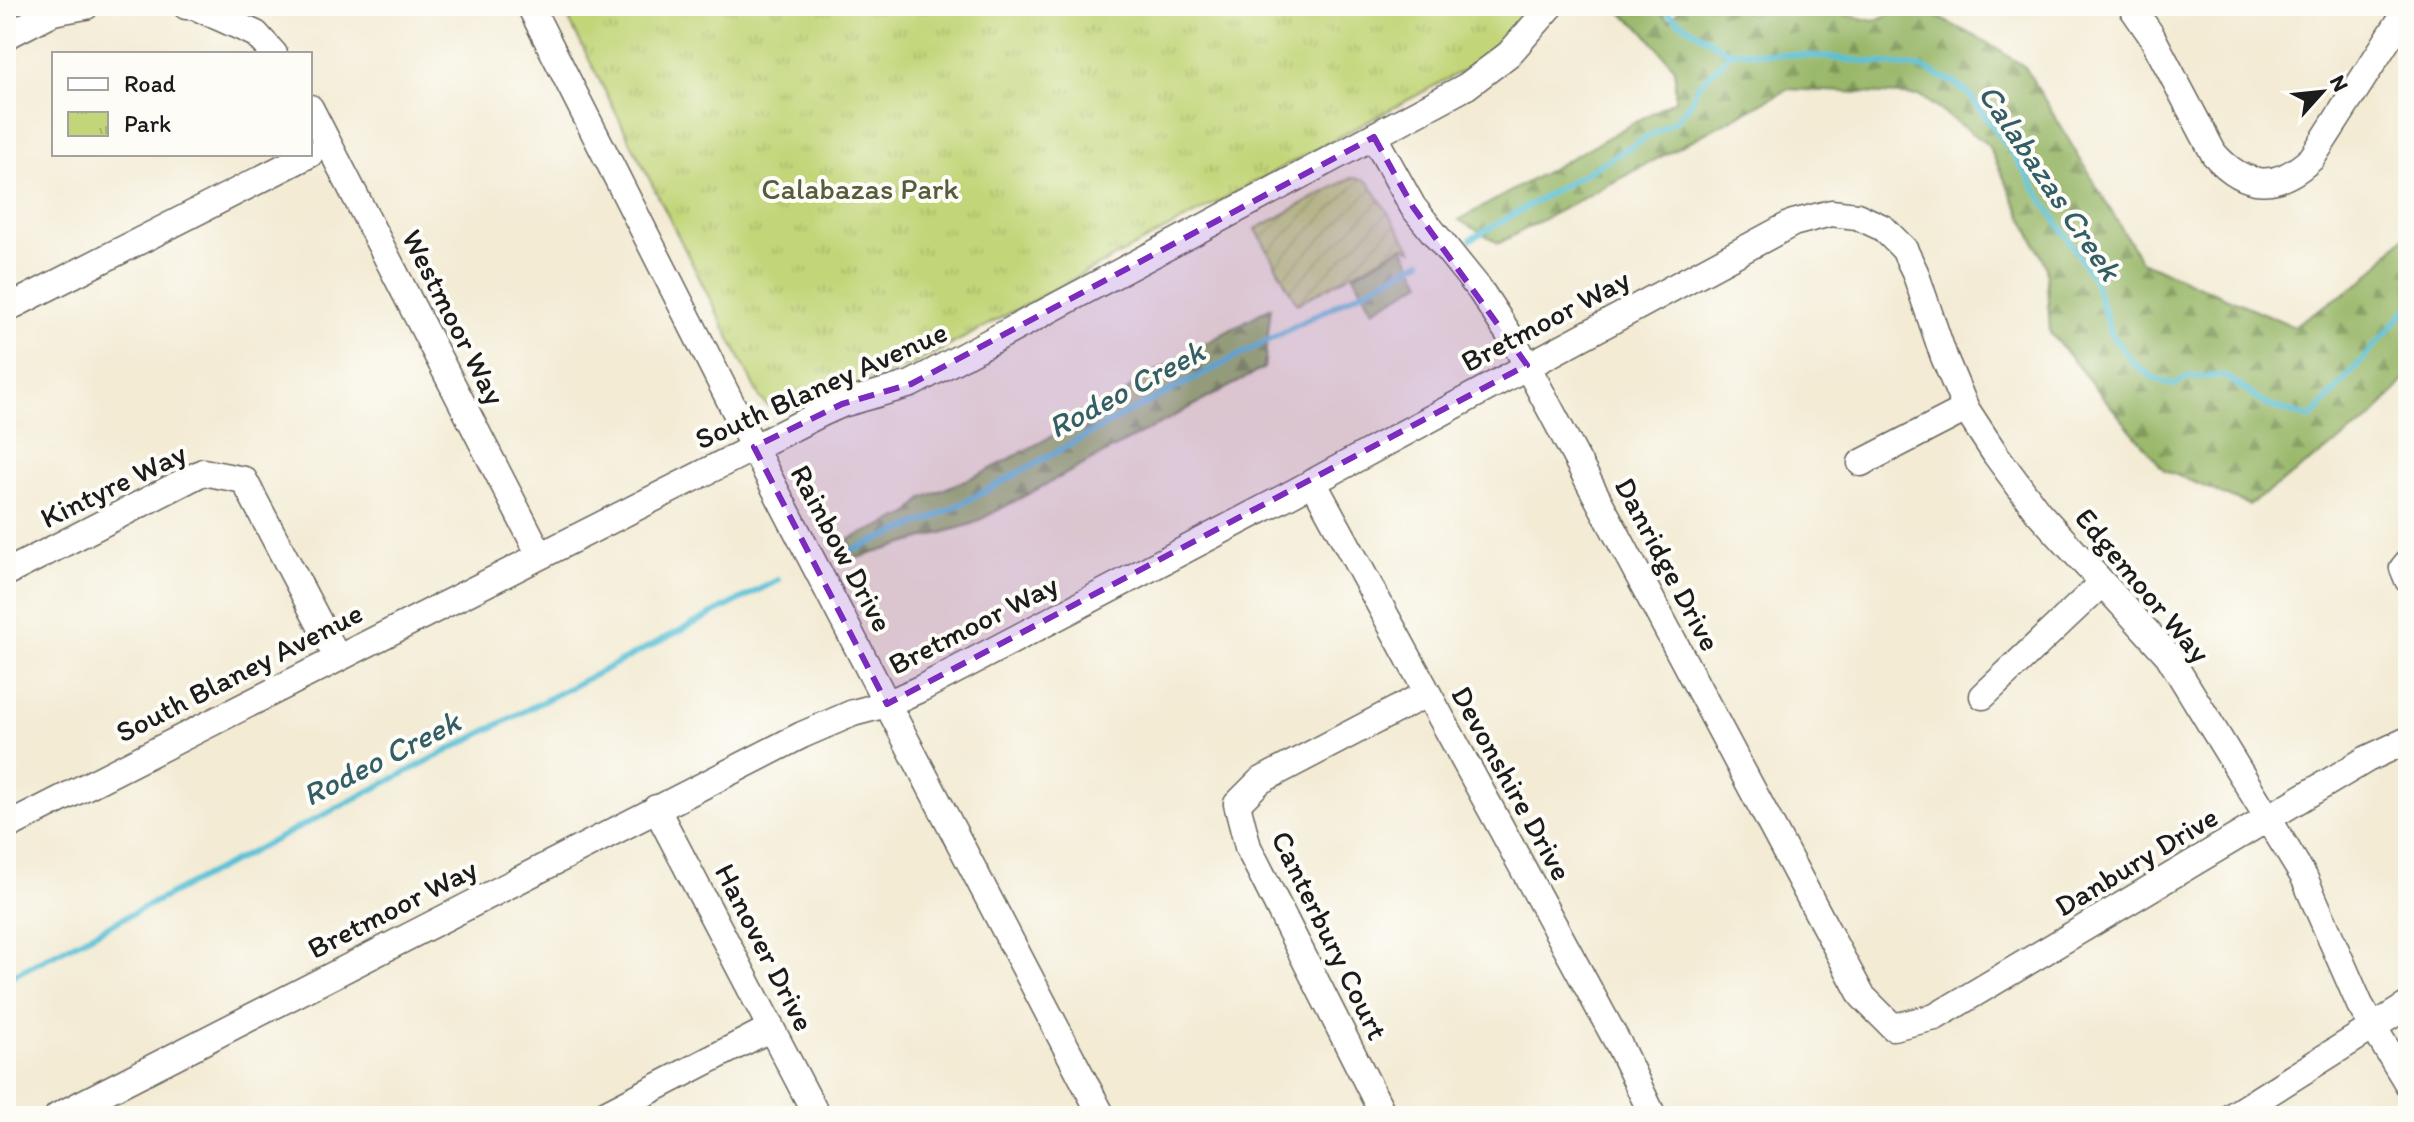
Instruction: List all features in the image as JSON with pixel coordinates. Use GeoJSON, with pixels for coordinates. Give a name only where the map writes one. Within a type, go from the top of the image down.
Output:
{"type":"FeatureCollection","features":[{"type":"Feature","properties":{"kind":"street"},"geometry":{"type":"LineString","coordinates":[[6,36],[53,12],[86,6]]}},
{"type":"Feature","properties":{"kind":"street"},"geometry":{"type":"LineString","coordinates":[[186,6],[194,6],[256,34],[272,52]]}},
{"type":"Feature","properties":{"kind":"street","name":"Rainbow Drive"},"geometry":{"type":"LineString","coordinates":[[530,6],[754,447],[1102,1116]]}},
{"type":"Feature","properties":{"kind":"street","name":"South Blaney Avenue"},"geometry":{"type":"LineString","coordinates":[[6,827],[754,447],[842,404],[911,384],[1467,86],[1509,54],[1551,6]]}},
{"type":"Feature","properties":{"kind":"street"},"geometry":{"type":"LineString","coordinates":[[2131,6],[2151,35],[2214,154],[2226,168],[2244,178],[2271,182],[2295,174],[2312,158],[2408,8]]}},
{"type":"Feature","properties":{"kind":"street","name":"Westmoor Way"},"geometry":{"type":"LineString","coordinates":[[312,120],[317,151],[540,555]]}},
{"type":"Feature","properties":{"kind":"street","name":"Danridge Drive"},"geometry":{"type":"LineString","coordinates":[[1374,137],[1413,207],[1480,290],[1527,365],[1862,996],[1893,1027]]}},
{"type":"Feature","properties":{"kind":"street"},"geometry":{"type":"LineString","coordinates":[[6,309],[307,156]]}},
{"type":"Feature","properties":{"kind":"street","name":"Bretmoor Way"},"geometry":{"type":"LineString","coordinates":[[58,1116],[802,735],[922,688],[1805,218],[1844,213],[1870,220]]}},
{"type":"Feature","properties":{"kind":"street","name":"Edgemoor Way"},"geometry":{"type":"LineString","coordinates":[[1870,220],[1894,238],[1910,260],[1966,409],[1996,455],[2038,512],[2168,655],[2304,877],[2345,974],[2408,1084]]}},
{"type":"Feature","properties":{"kind":"street"},"geometry":{"type":"LineString","coordinates":[[1861,463],[1966,409]]}},
{"type":"Feature","properties":{"kind":"street","name":"Kintyre Way"},"geometry":{"type":"LineString","coordinates":[[6,573],[203,472],[244,480],[337,657]]}},
{"type":"Feature","properties":{"kind":"street","name":"Devonshire Drive"},"geometry":{"type":"LineString","coordinates":[[1313,482],[1619,1045],[1653,1116]]}},
{"type":"Feature","properties":{"kind":"street"},"geometry":{"type":"LineString","coordinates":[[2408,562],[2403,568],[2408,580]]}},
{"type":"Feature","properties":{"kind":"street"},"geometry":{"type":"LineString","coordinates":[[1983,696],[2101,584]]}},
{"type":"Feature","properties":{"kind":"street","name":"Canterbury Court"},"geometry":{"type":"LineString","coordinates":[[1384,1116],[1248,847],[1237,804],[1260,781],[1426,694]]}},
{"type":"Feature","properties":{"kind":"street","name":"Danbury Drive"},"geometry":{"type":"LineString","coordinates":[[1893,1027],[1935,1017],[2367,759],[2408,740]]}},
{"type":"Feature","properties":{"kind":"street","name":"Hanover Drive"},"geometry":{"type":"LineString","coordinates":[[656,808],[817,1116]]}},
{"type":"Feature","properties":{"kind":"street"},"geometry":{"type":"LineString","coordinates":[[2232,1116],[2408,1005]]}},
{"type":"Feature","properties":{"kind":"street"},"geometry":{"type":"LineString","coordinates":[[601,1116],[771,1028]]}},
{"type":"Feature","properties":{"kind":"highlighted area"},"geometry":{"type":"Polygon","coordinates":[[[1374,137],[1413,207],[1527,365],[887,704],[754,447],[842,404],[911,384],[1374,137]]]}},
{"type":"Feature","properties":{"kind":"green space","name":"Calabazas Park"},"geometry":{"type":"Polygon","coordinates":[[[562,6],[1532,6],[1506,37],[1464,70],[913,365],[784,411],[767,405],[760,398],[562,6]]]}},
{"type":"Feature","properties":{"kind":"green space"},"geometry":{"type":"Polygon","coordinates":[[[1612,6],[1653,6],[1670,21],[1681,6],[1736,6],[1750,14],[1809,7],[1874,21],[1906,6],[1915,6],[1983,40],[2025,67],[2141,261],[2293,326],[2363,281],[2408,232],[2408,376],[2371,419],[2249,505],[2164,470],[2050,333],[2046,266],[1988,145],[1920,96],[1788,89],[1499,243],[1459,220],[1675,100],[1675,68],[1642,29],[1612,6]]]}},
{"type":"Feature","properties":{"kind":"green space"},"geometry":{"type":"Polygon","coordinates":[[[1351,178],[1369,183],[1412,250],[1403,246],[1297,304],[1256,229],[1351,178]]]}},
{"type":"Feature","properties":{"kind":"green space"},"geometry":{"type":"Polygon","coordinates":[[[1403,247],[1422,282],[1373,310],[1354,275],[1403,247]]]}},
{"type":"Feature","properties":{"kind":"green space"},"geometry":{"type":"Polygon","coordinates":[[[1271,307],[1264,368],[972,524],[857,558],[848,540],[909,514],[923,498],[989,470],[1117,401],[1135,383],[1271,307]]]}},
{"type":"Feature","properties":{"kind":"waterway","name":"Calabazas Creek"},"geometry":{"type":"LineString","coordinates":[[1660,6],[1678,21],[1727,51],[1816,56],[1923,68],[1969,94],[2018,161],[2093,278],[2112,336],[2135,365],[2154,378],[2174,385],[2187,377],[2225,376],[2267,405],[2311,418],[2408,308]]}},
{"type":"Feature","properties":{"kind":"waterway","name":"Rodeo Creek"},"geometry":{"type":"LineString","coordinates":[[1471,239],[1675,121],[1691,103],[1697,87],[1733,51]]}},
{"type":"Feature","properties":{"kind":"waterway","name":"Rodeo Creek"},"geometry":{"type":"LineString","coordinates":[[850,551],[933,518],[1421,261]]}},
{"type":"Feature","properties":{"kind":"waterway","name":"Rodeo Creek"},"geometry":{"type":"LineString","coordinates":[[6,979],[778,580]]}}]}
